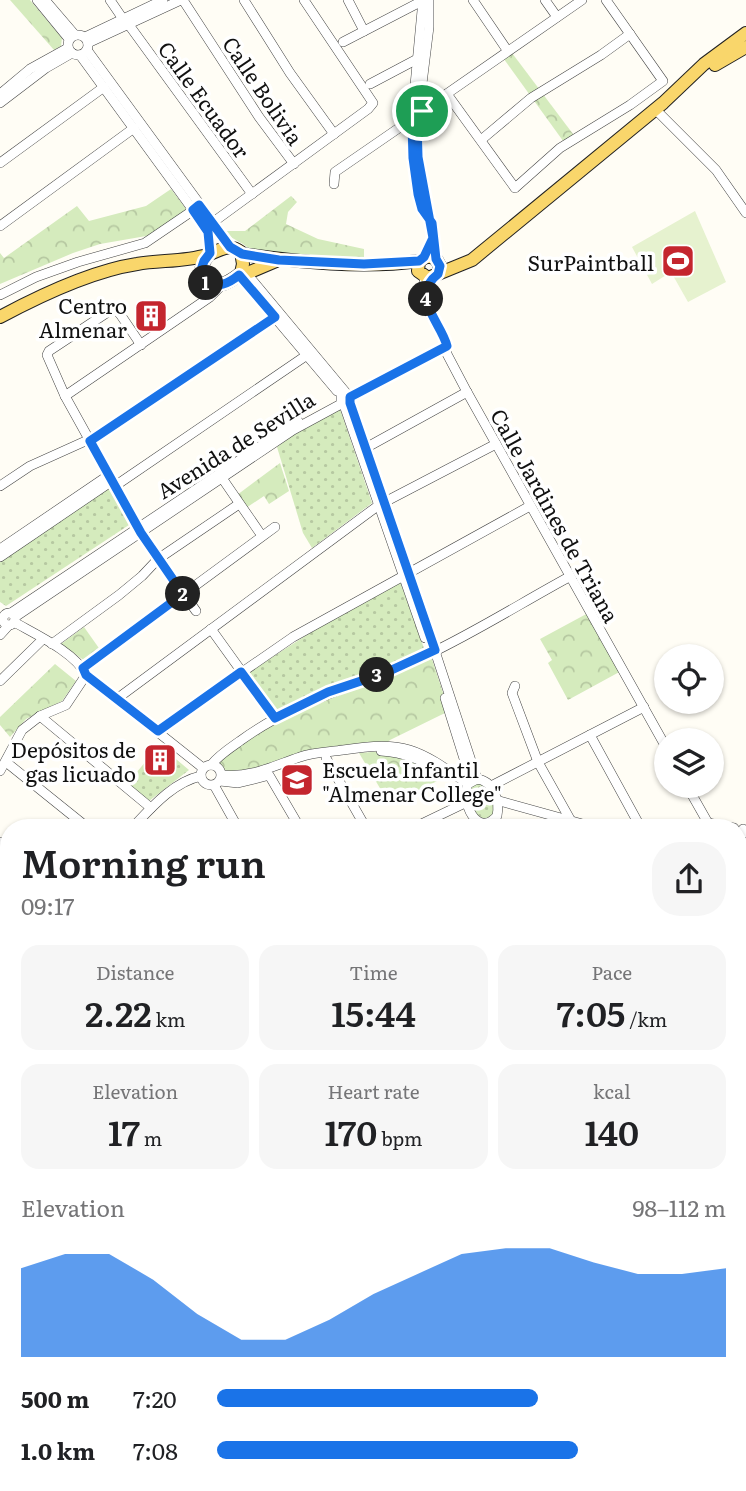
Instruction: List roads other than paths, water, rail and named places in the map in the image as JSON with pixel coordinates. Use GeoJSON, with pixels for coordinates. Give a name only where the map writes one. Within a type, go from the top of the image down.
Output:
{"type":"FeatureCollection","features":[{"type":"Feature","properties":{"kind":"main road"},"geometry":{"type":"LineString","coordinates":[[0,314],[20,301],[33,299],[81,280],[134,264],[209,254],[220,248],[230,247],[242,254],[279,260],[429,268],[472,260],[745,39]]}},
{"type":"Feature","properties":{"kind":"main road"},"geometry":{"type":"LineString","coordinates":[[659,106],[704,64],[745,39]]}},
{"type":"Feature","properties":{"kind":"main road"},"geometry":{"type":"LineString","coordinates":[[203,278],[202,265],[209,254]]}},
{"type":"Feature","properties":{"kind":"main road"},"geometry":{"type":"LineString","coordinates":[[242,254],[245,271]]}},
{"type":"Feature","properties":{"kind":"main road"},"geometry":{"type":"LineString","coordinates":[[170,260],[190,266],[216,286],[245,271],[279,260]]}},
{"type":"Feature","properties":{"kind":"street"},"geometry":{"type":"LineString","coordinates":[[37,0],[78,45],[134,128],[230,247]]}},
{"type":"Feature","properties":{"kind":"street"},"geometry":{"type":"LineString","coordinates":[[45,0],[196,208],[208,232],[209,254]]}},
{"type":"Feature","properties":{"kind":"street","name":"Calle Ecuador"},"geometry":{"type":"LineString","coordinates":[[110,0],[253,194]]}},
{"type":"Feature","properties":{"kind":"street"},"geometry":{"type":"LineString","coordinates":[[126,22],[163,0]]}},
{"type":"Feature","properties":{"kind":"street"},"geometry":{"type":"LineString","coordinates":[[0,94],[30,69],[126,22],[182,0]]}},
{"type":"Feature","properties":{"kind":"street","name":"Calle Bolivia"},"geometry":{"type":"LineString","coordinates":[[182,0],[293,164]]}},
{"type":"Feature","properties":{"kind":"street"},"geometry":{"type":"LineString","coordinates":[[244,0],[290,73],[334,134]]}},
{"type":"Feature","properties":{"kind":"street"},"geometry":{"type":"LineString","coordinates":[[212,223],[368,110],[373,103],[304,0]]}},
{"type":"Feature","properties":{"kind":"street"},"geometry":{"type":"LineString","coordinates":[[348,0],[364,31]]}},
{"type":"Feature","properties":{"kind":"street"},"geometry":{"type":"LineString","coordinates":[[334,184],[335,172],[412,122],[423,118],[418,108],[425,0],[343,42]]}},
{"type":"Feature","properties":{"kind":"street"},"geometry":{"type":"LineString","coordinates":[[473,0],[507,50]]}},
{"type":"Feature","properties":{"kind":"street"},"geometry":{"type":"LineString","coordinates":[[545,0],[557,17]]}},
{"type":"Feature","properties":{"kind":"street"},"geometry":{"type":"LineString","coordinates":[[412,122],[407,113],[447,94],[582,0]]}},
{"type":"Feature","properties":{"kind":"street"},"geometry":{"type":"LineString","coordinates":[[447,94],[515,188],[560,148],[630,105],[663,81],[606,0]]}},
{"type":"Feature","properties":{"kind":"street"},"geometry":{"type":"LineString","coordinates":[[481,140],[531,98],[630,34]]}},
{"type":"Feature","properties":{"kind":"street"},"geometry":{"type":"LineString","coordinates":[[0,103],[78,45]]}},
{"type":"Feature","properties":{"kind":"street"},"geometry":{"type":"LineString","coordinates":[[370,84],[422,57]]}},
{"type":"Feature","properties":{"kind":"street"},"geometry":{"type":"LineString","coordinates":[[0,163],[104,87]]}},
{"type":"Feature","properties":{"kind":"street"},"geometry":{"type":"LineString","coordinates":[[659,106],[716,170],[746,213]]}},
{"type":"Feature","properties":{"kind":"street","name":"Calle Jardines de Triana"},"geometry":{"type":"LineString","coordinates":[[412,122],[418,194],[422,209],[432,223],[433,238],[426,295],[430,314],[467,392],[655,728]]}},
{"type":"Feature","properties":{"kind":"street"},"geometry":{"type":"LineString","coordinates":[[0,226],[134,128]]}},
{"type":"Feature","properties":{"kind":"street"},"geometry":{"type":"LineString","coordinates":[[0,295],[68,265],[145,243],[196,208]]}},
{"type":"Feature","properties":{"kind":"street"},"geometry":{"type":"LineString","coordinates":[[245,271],[345,400],[433,652],[471,783],[467,802],[472,815],[477,819]]}},
{"type":"Feature","properties":{"kind":"street"},"geometry":{"type":"LineString","coordinates":[[245,271],[275,317],[345,400]]}},
{"type":"Feature","properties":{"kind":"street"},"geometry":{"type":"LineString","coordinates":[[200,304],[203,278]]}},
{"type":"Feature","properties":{"kind":"street"},"geometry":{"type":"LineString","coordinates":[[65,396],[200,304],[222,285]]}},
{"type":"Feature","properties":{"kind":"street"},"geometry":{"type":"LineString","coordinates":[[141,345],[120,314],[111,310],[49,351],[48,360],[139,530],[196,611]]}},
{"type":"Feature","properties":{"kind":"street"},"geometry":{"type":"LineString","coordinates":[[0,486],[30,466],[90,440],[275,317]]}},
{"type":"Feature","properties":{"kind":"street"},"geometry":{"type":"LineString","coordinates":[[345,400],[447,346]]}},
{"type":"Feature","properties":{"kind":"street"},"geometry":{"type":"LineString","coordinates":[[0,549],[307,355]]}},
{"type":"Feature","properties":{"kind":"street"},"geometry":{"type":"LineString","coordinates":[[363,450],[467,392]]}},
{"type":"Feature","properties":{"kind":"street","name":"Avenida de Sevilla"},"geometry":{"type":"LineString","coordinates":[[139,530],[293,430],[345,400]]}},
{"type":"Feature","properties":{"kind":"street","name":"Avenida de Sevilla"},"geometry":{"type":"LineString","coordinates":[[0,635],[7,618],[290,425],[345,400]]}},
{"type":"Feature","properties":{"kind":"street"},"geometry":{"type":"LineString","coordinates":[[118,698],[382,504],[496,444]]}},
{"type":"Feature","properties":{"kind":"street"},"geometry":{"type":"LineString","coordinates":[[222,478],[262,536]]}},
{"type":"Feature","properties":{"kind":"street"},"geometry":{"type":"LineString","coordinates":[[0,557],[112,480]]}},
{"type":"Feature","properties":{"kind":"street"},"geometry":{"type":"LineString","coordinates":[[52,644],[127,589],[158,559],[239,504]]}},
{"type":"Feature","properties":{"kind":"street"},"geometry":{"type":"LineString","coordinates":[[158,731],[293,637],[530,506]]}},
{"type":"Feature","properties":{"kind":"street"},"geometry":{"type":"LineString","coordinates":[[0,771],[18,735],[40,716],[66,705],[85,672],[183,594],[275,527]]}},
{"type":"Feature","properties":{"kind":"street"},"geometry":{"type":"LineString","coordinates":[[140,819],[187,779],[205,770],[224,752],[275,718],[328,692],[385,673],[433,652],[569,577]]}},
{"type":"Feature","properties":{"kind":"street"},"geometry":{"type":"LineString","coordinates":[[7,618],[52,644],[205,770],[218,768],[219,780],[234,819]]}},
{"type":"Feature","properties":{"kind":"street"},"geometry":{"type":"LineString","coordinates":[[211,629],[275,718]]}},
{"type":"Feature","properties":{"kind":"street"},"geometry":{"type":"LineString","coordinates":[[0,681],[43,639]]}},
{"type":"Feature","properties":{"kind":"street"},"geometry":{"type":"LineString","coordinates":[[515,686],[512,693],[538,762],[570,819]]}},
{"type":"Feature","properties":{"kind":"street"},"geometry":{"type":"LineString","coordinates":[[491,786],[643,708]]}},
{"type":"Feature","properties":{"kind":"street"},"geometry":{"type":"LineString","coordinates":[[40,716],[151,807]]}},
{"type":"Feature","properties":{"kind":"street"},"geometry":{"type":"LineString","coordinates":[[590,735],[636,819]]}},
{"type":"Feature","properties":{"kind":"street"},"geometry":{"type":"LineString","coordinates":[[205,770],[205,784],[254,774],[303,755],[385,745],[403,747],[428,756],[471,783]]}},
{"type":"Feature","properties":{"kind":"street"},"geometry":{"type":"LineString","coordinates":[[219,780],[238,783],[270,775],[306,761],[326,758],[367,752],[403,753],[471,783],[484,780],[491,786],[498,811],[491,819]]}},
{"type":"Feature","properties":{"kind":"street"},"geometry":{"type":"LineString","coordinates":[[326,758],[361,819]]}},
{"type":"Feature","properties":{"kind":"street"},"geometry":{"type":"LineString","coordinates":[[6,762],[77,819]]}},
{"type":"Feature","properties":{"kind":"street"},"geometry":{"type":"LineString","coordinates":[[270,775],[295,819]]}},
{"type":"Feature","properties":{"kind":"street"},"geometry":{"type":"LineString","coordinates":[[694,798],[706,819]]}},
{"type":"Feature","properties":{"kind":"street"},"geometry":{"type":"LineString","coordinates":[[496,800],[562,819]]}},
{"type":"Feature","properties":{"kind":"street"},"geometry":{"type":"LineString","coordinates":[[431,819],[467,802]]}},
{"type":"Feature","properties":{"kind":"place","name":"SurPaintball"},"geometry":{"type":"Point","coordinates":[678,261]}},
{"type":"Feature","properties":{"kind":"place","name":"Centro Almenar"},"geometry":{"type":"Point","coordinates":[151,316]}},
{"type":"Feature","properties":{"kind":"place","name":"Depósitos de gas licuado"},"geometry":{"type":"Point","coordinates":[160,760]}},
{"type":"Feature","properties":{"kind":"place","name":"Escuela Infantil \"Almenar College\""},"geometry":{"type":"Point","coordinates":[297,780]}}]}
